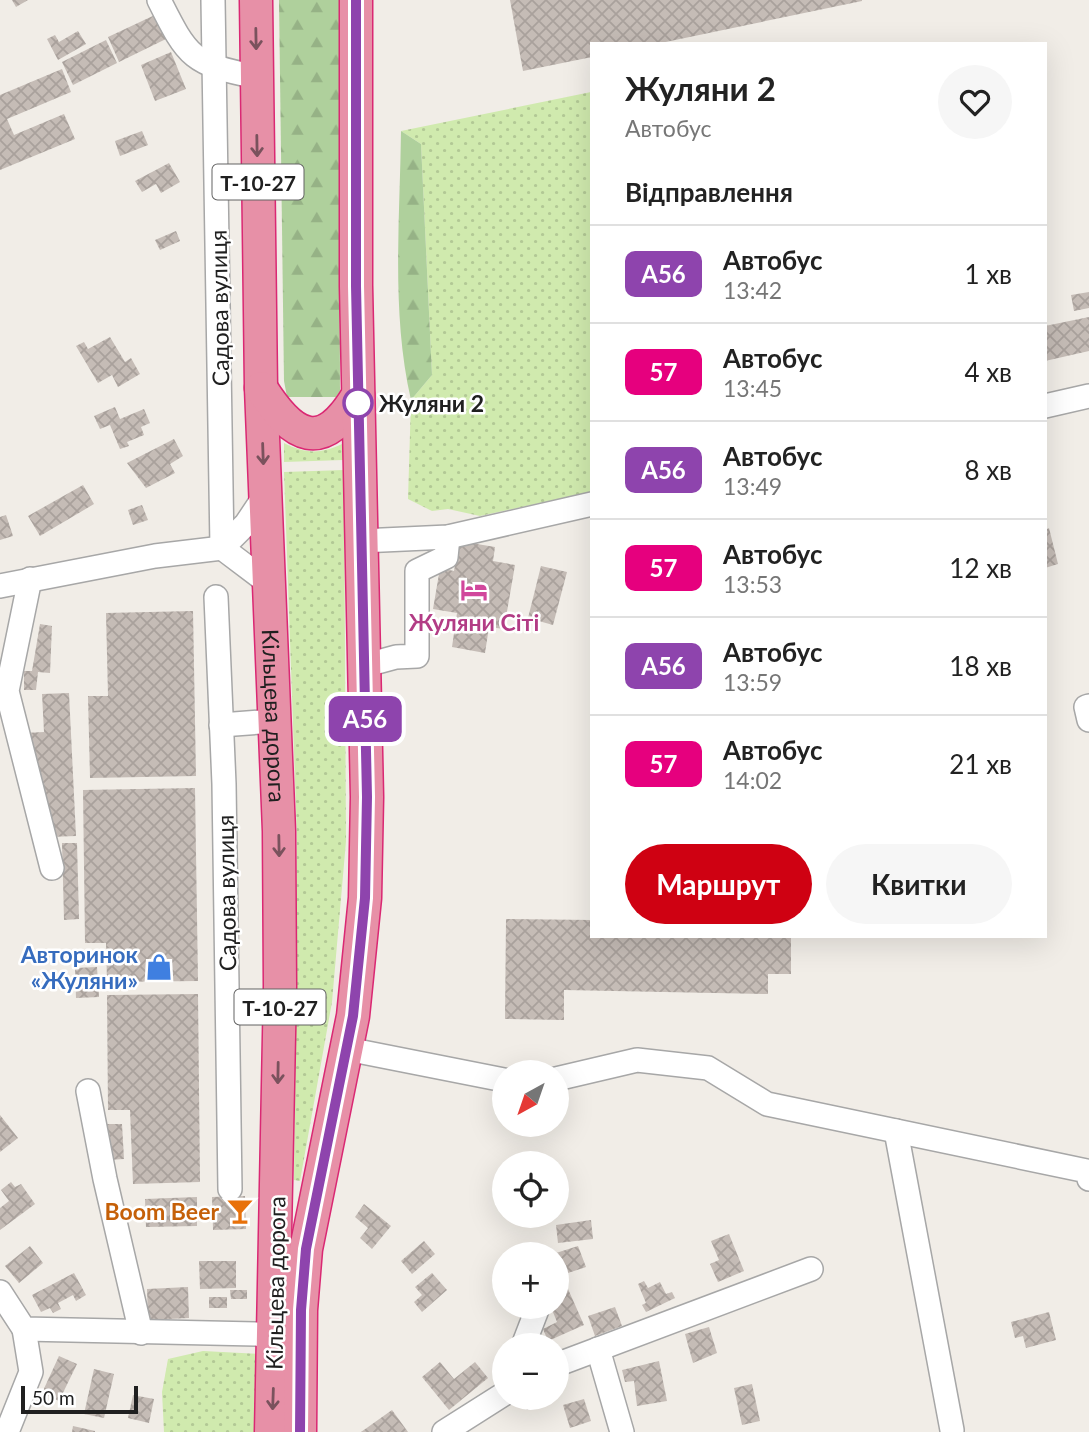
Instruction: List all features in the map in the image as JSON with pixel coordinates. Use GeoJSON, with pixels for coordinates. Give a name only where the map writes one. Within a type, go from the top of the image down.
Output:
{"type":"FeatureCollection","features":[{"type":"Feature","properties":{"kind":"highway","name":"Кільцева дорога"},"geometry":{"type":"LineString","coordinates":[[256,0],[261,388],[267,582],[275,722],[280,986],[275,1338],[271,1432]]}},
{"type":"Feature","properties":{"kind":"highway","name":"Т-10-27"},"geometry":{"type":"LineString","coordinates":[[347,1049],[365,898],[367,797],[358,395],[356,0]]}},
{"type":"Feature","properties":{"kind":"highway"},"geometry":{"type":"LineString","coordinates":[[261,388],[289,426],[306,432],[327,430],[338,424],[358,395]]}},
{"type":"Feature","properties":{"kind":"highway","name":"Кільцева дорога"},"geometry":{"type":"LineString","coordinates":[[300,1432],[301,1310],[306,1249],[347,1049]]}},
{"type":"Feature","properties":{"kind":"street"},"geometry":{"type":"LineString","coordinates":[[159,0],[184,46],[195,60],[214,68],[257,77]]}},
{"type":"Feature","properties":{"kind":"street","name":"Садова вулиця"},"geometry":{"type":"LineString","coordinates":[[213,0],[222,548]]}},
{"type":"Feature","properties":{"kind":"street"},"geometry":{"type":"LineString","coordinates":[[1047,406],[1089,396]]}},
{"type":"Feature","properties":{"kind":"street"},"geometry":{"type":"LineString","coordinates":[[0,586],[156,556],[222,548],[246,524],[264,497]]}},
{"type":"Feature","properties":{"kind":"street"},"geometry":{"type":"LineString","coordinates":[[361,541],[448,537],[590,504]]}},
{"type":"Feature","properties":{"kind":"street"},"geometry":{"type":"LineString","coordinates":[[363,666],[396,657],[417,656],[417,571],[446,556],[448,537]]}},
{"type":"Feature","properties":{"kind":"street"},"geometry":{"type":"LineString","coordinates":[[222,548],[267,582]]}},
{"type":"Feature","properties":{"kind":"street"},"geometry":{"type":"LineString","coordinates":[[30,579],[7,691],[52,868]]}},
{"type":"Feature","properties":{"kind":"street","name":"Садова вулиця"},"geometry":{"type":"LineString","coordinates":[[216,597],[230,1189]]}},
{"type":"Feature","properties":{"kind":"street"},"geometry":{"type":"LineString","coordinates":[[1089,706],[1086,707],[1089,720]]}},
{"type":"Feature","properties":{"kind":"street"},"geometry":{"type":"LineString","coordinates":[[221,725],[275,722]]}},
{"type":"Feature","properties":{"kind":"street"},"geometry":{"type":"LineString","coordinates":[[347,1049],[492,1078]]}},
{"type":"Feature","properties":{"kind":"street"},"geometry":{"type":"LineString","coordinates":[[569,1076],[637,1060],[708,1068],[767,1104],[1088,1173]]}},
{"type":"Feature","properties":{"kind":"street"},"geometry":{"type":"LineString","coordinates":[[88,1091],[105,1179],[141,1333]]}},
{"type":"Feature","properties":{"kind":"street"},"geometry":{"type":"LineString","coordinates":[[895,1131],[951,1430]]}},
{"type":"Feature","properties":{"kind":"street"},"geometry":{"type":"LineString","coordinates":[[569,1360],[811,1269]]}},
{"type":"Feature","properties":{"kind":"street"},"geometry":{"type":"LineString","coordinates":[[0,1292],[23,1328],[31,1372],[7,1432]]}},
{"type":"Feature","properties":{"kind":"street"},"geometry":{"type":"LineString","coordinates":[[23,1328],[256,1334],[275,1338]]}},
{"type":"Feature","properties":{"kind":"street"},"geometry":{"type":"LineString","coordinates":[[598,1349],[622,1432]]}},
{"type":"Feature","properties":{"kind":"street"},"geometry":{"type":"LineString","coordinates":[[444,1432],[492,1402]]}},
{"type":"Feature","properties":{"kind":"green space"},"geometry":{"type":"Polygon","coordinates":[[[279,0],[339,0],[340,397],[287,397],[284,381],[279,0]]]}},
{"type":"Feature","properties":{"kind":"green space"},"geometry":{"type":"Polygon","coordinates":[[[590,92],[590,492],[480,516],[448,509],[432,511],[408,499],[411,400],[432,375],[421,144],[401,131],[590,92]]]}},
{"type":"Feature","properties":{"kind":"green space"},"geometry":{"type":"Polygon","coordinates":[[[401,131],[421,144],[432,375],[411,400],[399,300],[401,131]]]}},
{"type":"Feature","properties":{"kind":"green space"},"geometry":{"type":"Polygon","coordinates":[[[284,443],[313,451],[327,450],[342,444],[343,460],[284,462],[284,443]]]}},
{"type":"Feature","properties":{"kind":"green space"},"geometry":{"type":"Polygon","coordinates":[[[344,470],[346,841],[332,1002],[300,1181],[294,1180],[297,836],[284,472],[344,470]]]}},
{"type":"Feature","properties":{"kind":"green space"},"geometry":{"type":"Polygon","coordinates":[[[203,1351],[261,1354],[259,1432],[164,1432],[162,1392],[168,1359],[203,1351]]]}},
{"type":"Feature","properties":{"kind":"building"},"geometry":{"type":"Polygon","coordinates":[[[12,0],[28,0],[16,7],[12,0]]]}},
{"type":"Feature","properties":{"kind":"building"},"geometry":{"type":"Polygon","coordinates":[[[510,0],[862,0],[666,42],[590,42],[590,57],[523,71],[510,0]]]}},
{"type":"Feature","properties":{"kind":"building"},"geometry":{"type":"Polygon","coordinates":[[[157,14],[168,38],[119,62],[108,37],[157,14]]]}},
{"type":"Feature","properties":{"kind":"building"},"geometry":{"type":"Polygon","coordinates":[[[78,31],[86,44],[58,60],[47,39],[55,35],[59,42],[78,31]]]}},
{"type":"Feature","properties":{"kind":"building"},"geometry":{"type":"Polygon","coordinates":[[[106,40],[117,63],[73,85],[62,62],[106,40]]]}},
{"type":"Feature","properties":{"kind":"building"},"geometry":{"type":"Polygon","coordinates":[[[171,52],[186,89],[155,101],[141,65],[171,52]]]}},
{"type":"Feature","properties":{"kind":"building"},"geometry":{"type":"Polygon","coordinates":[[[62,69],[71,92],[7,119],[14,135],[64,114],[75,139],[0,170],[0,95],[62,69]]]}},
{"type":"Feature","properties":{"kind":"building"},"geometry":{"type":"Polygon","coordinates":[[[142,131],[148,145],[120,156],[115,141],[142,131]]]}},
{"type":"Feature","properties":{"kind":"building"},"geometry":{"type":"Polygon","coordinates":[[[169,163],[180,182],[161,193],[156,184],[142,192],[135,181],[169,163]]]}},
{"type":"Feature","properties":{"kind":"building"},"geometry":{"type":"Polygon","coordinates":[[[176,231],[180,241],[160,250],[155,240],[176,231]]]}},
{"type":"Feature","properties":{"kind":"building"},"geometry":{"type":"Polygon","coordinates":[[[1089,292],[1089,308],[1074,311],[1071,295],[1089,292]]]}},
{"type":"Feature","properties":{"kind":"building"},"geometry":{"type":"Polygon","coordinates":[[[1089,317],[1089,351],[1047,361],[1047,326],[1089,317]]]}},
{"type":"Feature","properties":{"kind":"building"},"geometry":{"type":"Polygon","coordinates":[[[110,337],[125,362],[131,358],[140,374],[118,387],[112,375],[98,383],[76,346],[84,342],[88,349],[110,337]]]}},
{"type":"Feature","properties":{"kind":"building"},"geometry":{"type":"Polygon","coordinates":[[[115,407],[120,419],[144,409],[150,423],[141,427],[144,435],[127,442],[129,446],[120,449],[110,425],[100,429],[94,416],[115,407]]]}},
{"type":"Feature","properties":{"kind":"building"},"geometry":{"type":"Polygon","coordinates":[[[174,439],[183,456],[170,464],[175,473],[146,488],[127,463],[174,439]]]}},
{"type":"Feature","properties":{"kind":"building"},"geometry":{"type":"Polygon","coordinates":[[[83,485],[94,504],[40,536],[28,516],[83,485]]]}},
{"type":"Feature","properties":{"kind":"building"},"geometry":{"type":"Polygon","coordinates":[[[142,505],[148,520],[133,525],[128,510],[142,505]]]}},
{"type":"Feature","properties":{"kind":"building"},"geometry":{"type":"Polygon","coordinates":[[[6,515],[13,536],[0,540],[0,517],[6,515]]]}},
{"type":"Feature","properties":{"kind":"building"},"geometry":{"type":"Polygon","coordinates":[[[1049,528],[1058,564],[1047,567],[1049,528]]]}},
{"type":"Feature","properties":{"kind":"building","name":"Жуляни Сіті"},"geometry":{"type":"Polygon","coordinates":[[[459,541],[495,547],[493,561],[515,565],[504,629],[489,627],[485,653],[452,647],[457,613],[433,609],[440,568],[454,571],[459,541]]]}},
{"type":"Feature","properties":{"kind":"building"},"geometry":{"type":"Polygon","coordinates":[[[541,566],[567,572],[553,625],[528,618],[541,566]]]}},
{"type":"Feature","properties":{"kind":"building"},"geometry":{"type":"Polygon","coordinates":[[[193,611],[196,776],[90,778],[88,696],[108,696],[106,613],[193,611]]]}},
{"type":"Feature","properties":{"kind":"building"},"geometry":{"type":"Polygon","coordinates":[[[40,624],[52,626],[50,673],[38,672],[36,690],[24,690],[24,671],[32,671],[40,624]]]}},
{"type":"Feature","properties":{"kind":"building"},"geometry":{"type":"Polygon","coordinates":[[[69,693],[76,836],[50,837],[24,733],[44,732],[42,694],[69,693]]]}},
{"type":"Feature","properties":{"kind":"building"},"geometry":{"type":"Polygon","coordinates":[[[195,788],[198,981],[107,982],[106,943],[85,943],[83,790],[195,788]]]}},
{"type":"Feature","properties":{"kind":"building"},"geometry":{"type":"Polygon","coordinates":[[[62,843],[77,843],[79,919],[64,920],[62,843]]]}},
{"type":"Feature","properties":{"kind":"building"},"geometry":{"type":"Polygon","coordinates":[[[506,919],[590,920],[590,938],[791,938],[791,974],[768,974],[768,994],[564,990],[564,1020],[505,1019],[506,919]]]}},
{"type":"Feature","properties":{"kind":"building"},"geometry":{"type":"Polygon","coordinates":[[[97,967],[99,997],[76,998],[75,968],[97,967]]]}},
{"type":"Feature","properties":{"kind":"building"},"geometry":{"type":"Polygon","coordinates":[[[198,994],[200,1182],[133,1184],[130,1110],[108,1110],[107,995],[198,994]]]}},
{"type":"Feature","properties":{"kind":"building"},"geometry":{"type":"Polygon","coordinates":[[[0,1115],[18,1138],[0,1152],[0,1115]]]}},
{"type":"Feature","properties":{"kind":"building"},"geometry":{"type":"Polygon","coordinates":[[[107,1124],[122,1124],[124,1159],[109,1160],[107,1124]]]}},
{"type":"Feature","properties":{"kind":"building"},"geometry":{"type":"Polygon","coordinates":[[[11,1182],[15,1187],[21,1184],[35,1204],[0,1230],[0,1208],[9,1201],[1,1190],[11,1182]]]}},
{"type":"Feature","properties":{"kind":"building"},"geometry":{"type":"Polygon","coordinates":[[[245,1196],[246,1229],[213,1230],[212,1197],[245,1196]]]}},
{"type":"Feature","properties":{"kind":"building"},"geometry":{"type":"Polygon","coordinates":[[[197,1197],[197,1226],[146,1227],[145,1199],[197,1197]]]}},
{"type":"Feature","properties":{"kind":"building"},"geometry":{"type":"Polygon","coordinates":[[[364,1204],[391,1226],[372,1249],[360,1238],[368,1228],[355,1217],[364,1204]]]}},
{"type":"Feature","properties":{"kind":"building"},"geometry":{"type":"Polygon","coordinates":[[[591,1220],[593,1239],[558,1242],[556,1228],[569,1228],[569,1223],[591,1220]]]}},
{"type":"Feature","properties":{"kind":"building"},"geometry":{"type":"Polygon","coordinates":[[[729,1234],[744,1271],[718,1282],[710,1264],[719,1260],[711,1241],[729,1234]]]}},
{"type":"Feature","properties":{"kind":"building"},"geometry":{"type":"Polygon","coordinates":[[[424,1241],[435,1254],[412,1274],[401,1261],[424,1241]]]}},
{"type":"Feature","properties":{"kind":"building"},"geometry":{"type":"Polygon","coordinates":[[[30,1246],[43,1263],[19,1283],[5,1266],[30,1246]]]}},
{"type":"Feature","properties":{"kind":"building"},"geometry":{"type":"Polygon","coordinates":[[[578,1246],[586,1267],[569,1273],[569,1249],[578,1246]]]}},
{"type":"Feature","properties":{"kind":"building"},"geometry":{"type":"Polygon","coordinates":[[[199,1261],[236,1261],[236,1288],[200,1289],[199,1261]]]}},
{"type":"Feature","properties":{"kind":"building"},"geometry":{"type":"Polygon","coordinates":[[[74,1273],[86,1295],[76,1301],[73,1295],[58,1303],[61,1309],[53,1313],[50,1308],[41,1312],[32,1295],[74,1273]]]}},
{"type":"Feature","properties":{"kind":"building"},"geometry":{"type":"Polygon","coordinates":[[[432,1273],[447,1290],[422,1312],[414,1302],[422,1295],[415,1287],[432,1273]]]}},
{"type":"Feature","properties":{"kind":"building"},"geometry":{"type":"Polygon","coordinates":[[[644,1281],[648,1288],[660,1282],[666,1294],[672,1292],[675,1298],[646,1312],[642,1305],[646,1303],[638,1284],[644,1281]]]}},
{"type":"Feature","properties":{"kind":"building"},"geometry":{"type":"Polygon","coordinates":[[[188,1287],[189,1318],[148,1320],[147,1289],[188,1287]]]}},
{"type":"Feature","properties":{"kind":"building"},"geometry":{"type":"Polygon","coordinates":[[[230,1290],[247,1290],[247,1299],[231,1299],[230,1290]]]}},
{"type":"Feature","properties":{"kind":"building"},"geometry":{"type":"Polygon","coordinates":[[[569,1291],[584,1325],[566,1333],[545,1333],[543,1329],[557,1322],[556,1319],[569,1319],[569,1291]]]}},
{"type":"Feature","properties":{"kind":"building"},"geometry":{"type":"Polygon","coordinates":[[[209,1297],[227,1297],[227,1308],[209,1308],[209,1297]]]}},
{"type":"Feature","properties":{"kind":"building"},"geometry":{"type":"Polygon","coordinates":[[[615,1307],[622,1326],[595,1336],[588,1316],[615,1307]]]}},
{"type":"Feature","properties":{"kind":"building"},"geometry":{"type":"Polygon","coordinates":[[[1049,1312],[1056,1340],[1026,1348],[1023,1336],[1015,1338],[1011,1322],[1049,1312]]]}},
{"type":"Feature","properties":{"kind":"building"},"geometry":{"type":"Polygon","coordinates":[[[709,1327],[717,1353],[693,1363],[685,1334],[709,1327]]]}},
{"type":"Feature","properties":{"kind":"building"},"geometry":{"type":"Polygon","coordinates":[[[59,1356],[77,1364],[59,1401],[42,1393],[59,1356]]]}},
{"type":"Feature","properties":{"kind":"building"},"geometry":{"type":"Polygon","coordinates":[[[659,1361],[667,1401],[637,1406],[634,1381],[625,1382],[622,1370],[659,1361]]]}},
{"type":"Feature","properties":{"kind":"building"},"geometry":{"type":"Polygon","coordinates":[[[440,1362],[454,1379],[475,1362],[488,1378],[449,1410],[422,1377],[440,1362]]]}},
{"type":"Feature","properties":{"kind":"building"},"geometry":{"type":"Polygon","coordinates":[[[94,1369],[114,1374],[104,1418],[84,1414],[94,1369]]]}},
{"type":"Feature","properties":{"kind":"building"},"geometry":{"type":"Polygon","coordinates":[[[752,1384],[760,1421],[742,1425],[734,1388],[752,1384]]]}},
{"type":"Feature","properties":{"kind":"building"},"geometry":{"type":"Polygon","coordinates":[[[133,1395],[154,1399],[149,1423],[128,1418],[133,1395]]]}},
{"type":"Feature","properties":{"kind":"building"},"geometry":{"type":"Polygon","coordinates":[[[584,1399],[591,1421],[570,1428],[565,1410],[569,1410],[569,1403],[584,1399]]]}},
{"type":"Feature","properties":{"kind":"building"},"geometry":{"type":"Polygon","coordinates":[[[392,1410],[408,1432],[361,1432],[392,1410]]]}},
{"type":"Feature","properties":{"kind":"building"},"geometry":{"type":"Polygon","coordinates":[[[73,1426],[95,1431],[95,1432],[72,1432],[73,1426]]]}},
{"type":"Feature","properties":{"kind":"bus line","name":"A56"},"geometry":{"type":"LineString","coordinates":[[300,1432],[301,1310],[306,1249],[353,1016],[365,898],[367,797],[356,286],[356,0]]}},
{"type":"Feature","properties":{"kind":"place","name":"Жуляни 2"},"geometry":{"type":"Point","coordinates":[358,403]}},
{"type":"Feature","properties":{"kind":"place","name":"Жуляни Сіті"},"geometry":{"type":"Point","coordinates":[474,590]}},
{"type":"Feature","properties":{"kind":"place","name":"Авторинок «Жуляни»"},"geometry":{"type":"Point","coordinates":[159,967]}},
{"type":"Feature","properties":{"kind":"place","name":"Boom Beer"},"geometry":{"type":"Point","coordinates":[240,1211]}}]}
